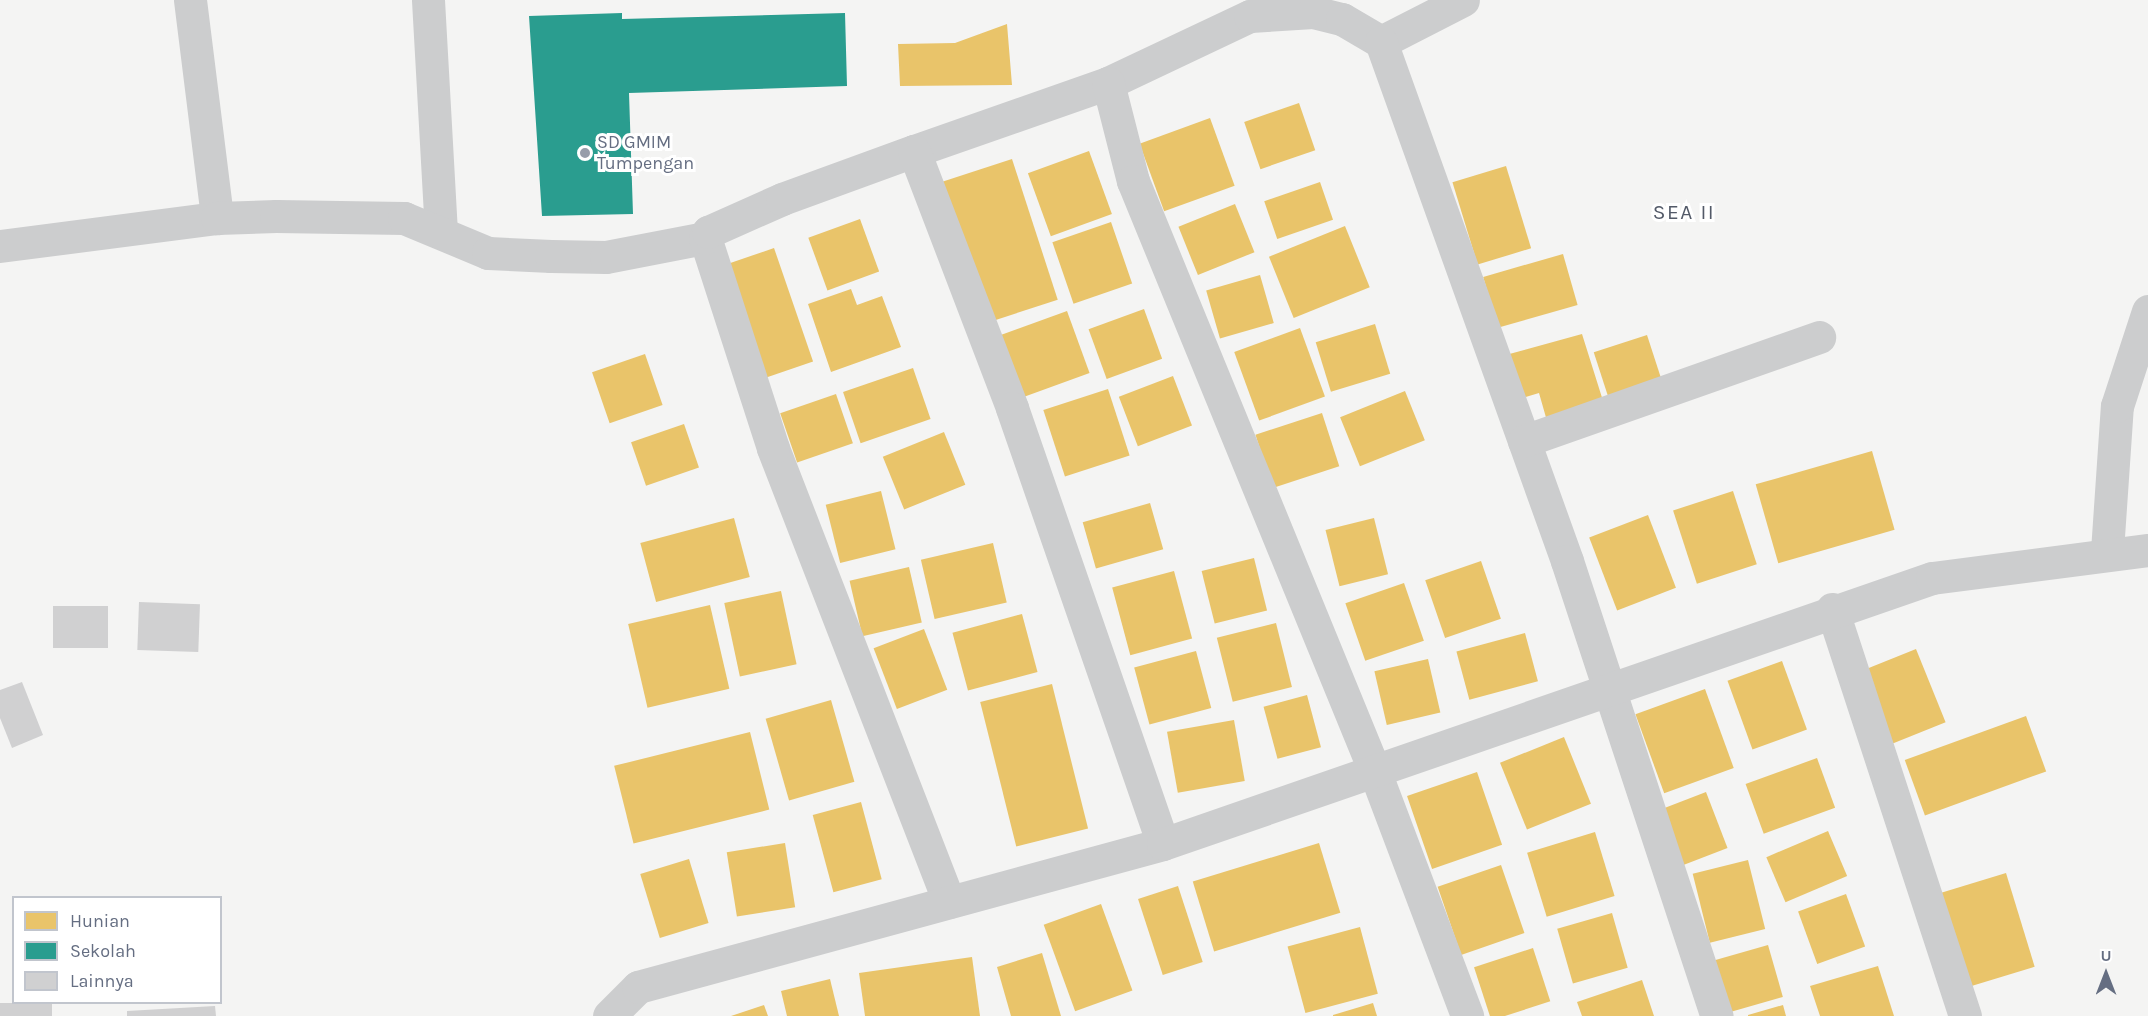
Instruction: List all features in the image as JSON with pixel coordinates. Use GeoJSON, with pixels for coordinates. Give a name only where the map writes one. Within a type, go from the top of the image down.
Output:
{"type":"FeatureCollection","features":[{"type":"Feature","properties":{"kind":"street"},"geometry":{"type":"LineString","coordinates":[[190,0],[217,218]]}},
{"type":"Feature","properties":{"kind":"street"},"geometry":{"type":"LineString","coordinates":[[428,0],[441,230]]}},
{"type":"Feature","properties":{"kind":"street"},"geometry":{"type":"LineString","coordinates":[[1381,42],[1463,0]]}},
{"type":"Feature","properties":{"kind":"street"},"geometry":{"type":"LineString","coordinates":[[949,902],[773,448],[705,238],[708,232],[782,200],[914,150],[1107,83],[1250,16],[1313,12],[1342,19],[1381,42],[1524,441],[1718,1016]]}},
{"type":"Feature","properties":{"kind":"street"},"geometry":{"type":"LineString","coordinates":[[1107,83],[1132,181],[1376,772],[1467,1016]]}},
{"type":"Feature","properties":{"kind":"street"},"geometry":{"type":"LineString","coordinates":[[914,150],[1012,408],[1163,844]]}},
{"type":"Feature","properties":{"kind":"street"},"geometry":{"type":"LineString","coordinates":[[0,246],[217,218],[404,218],[441,230],[488,252],[551,256],[606,258],[705,238]]}},
{"type":"Feature","properties":{"kind":"street"},"geometry":{"type":"LineString","coordinates":[[2107,551],[2117,406],[2148,311]]}},
{"type":"Feature","properties":{"kind":"street"},"geometry":{"type":"LineString","coordinates":[[1524,441],[1819,337]]}},
{"type":"Feature","properties":{"kind":"street"},"geometry":{"type":"LineString","coordinates":[[609,1016],[638,987],[1163,844],[1609,691],[1832,609],[1932,578],[2107,551],[2148,550]]}},
{"type":"Feature","properties":{"kind":"street"},"geometry":{"type":"LineString","coordinates":[[1832,609],[1965,1016]]}},
{"type":"Feature","properties":{"kind":"building: Hunian"},"geometry":{"type":"Polygon","coordinates":[[[1007,24],[1012,85],[900,86],[898,44],[955,43],[1007,24]]]}},
{"type":"Feature","properties":{"kind":"building: Hunian"},"geometry":{"type":"Polygon","coordinates":[[[1299,103],[1315,150],[1260,169],[1244,122],[1299,103]]]}},
{"type":"Feature","properties":{"kind":"building: Hunian"},"geometry":{"type":"Polygon","coordinates":[[[1210,118],[1235,186],[1164,211],[1140,144],[1210,118]]]}},
{"type":"Feature","properties":{"kind":"building: Hunian"},"geometry":{"type":"Polygon","coordinates":[[[1089,151],[1112,214],[1051,236],[1028,173],[1089,151]]]}},
{"type":"Feature","properties":{"kind":"building: Hunian"},"geometry":{"type":"Polygon","coordinates":[[[1012,159],[1058,300],[979,325],[933,185],[1012,159]]]}},
{"type":"Feature","properties":{"kind":"building: Hunian"},"geometry":{"type":"Polygon","coordinates":[[[1506,166],[1531,248],[1478,265],[1452,182],[1506,166]]]}},
{"type":"Feature","properties":{"kind":"building: Hunian"},"geometry":{"type":"Polygon","coordinates":[[[1320,182],[1333,220],[1277,239],[1264,201],[1320,182]]]}},
{"type":"Feature","properties":{"kind":"building: Hunian"},"geometry":{"type":"Polygon","coordinates":[[[1235,204],[1254,252],[1198,275],[1178,227],[1235,204]]]}},
{"type":"Feature","properties":{"kind":"building: Hunian"},"geometry":{"type":"Polygon","coordinates":[[[860,219],[879,272],[827,290],[808,238],[860,219]]]}},
{"type":"Feature","properties":{"kind":"building: Hunian"},"geometry":{"type":"Polygon","coordinates":[[[1111,222],[1132,283],[1074,304],[1052,242],[1111,222]]]}},
{"type":"Feature","properties":{"kind":"building: Hunian"},"geometry":{"type":"Polygon","coordinates":[[[1345,226],[1370,287],[1294,318],[1269,257],[1345,226]]]}},
{"type":"Feature","properties":{"kind":"building: Hunian"},"geometry":{"type":"Polygon","coordinates":[[[774,248],[813,361],[759,380],[720,267],[774,248]]]}},
{"type":"Feature","properties":{"kind":"building: Hunian"},"geometry":{"type":"Polygon","coordinates":[[[1563,254],[1578,305],[1498,328],[1483,277],[1563,254]]]}},
{"type":"Feature","properties":{"kind":"building: Hunian"},"geometry":{"type":"Polygon","coordinates":[[[1260,275],[1274,323],[1220,338],[1206,290],[1260,275]]]}},
{"type":"Feature","properties":{"kind":"building: Hunian"},"geometry":{"type":"Polygon","coordinates":[[[851,289],[857,305],[882,296],[901,347],[831,372],[808,304],[851,289]]]}},
{"type":"Feature","properties":{"kind":"building: Hunian"},"geometry":{"type":"Polygon","coordinates":[[[1144,309],[1162,359],[1107,379],[1089,329],[1144,309]]]}},
{"type":"Feature","properties":{"kind":"building: Hunian"},"geometry":{"type":"Polygon","coordinates":[[[1067,311],[1090,373],[1014,400],[992,338],[1067,311]]]}},
{"type":"Feature","properties":{"kind":"building: Hunian"},"geometry":{"type":"Polygon","coordinates":[[[1375,324],[1390,374],[1331,392],[1316,342],[1375,324]]]}},
{"type":"Feature","properties":{"kind":"building: Hunian"},"geometry":{"type":"Polygon","coordinates":[[[1300,328],[1325,397],[1259,421],[1234,352],[1300,328]]]}},
{"type":"Feature","properties":{"kind":"building: Hunian"},"geometry":{"type":"Polygon","coordinates":[[[1582,334],[1604,404],[1547,421],[1539,393],[1515,400],[1502,356],[1582,334]]]}},
{"type":"Feature","properties":{"kind":"building: Hunian"},"geometry":{"type":"Polygon","coordinates":[[[1647,335],[1663,384],[1610,402],[1594,352],[1647,335]]]}},
{"type":"Feature","properties":{"kind":"building: Hunian"},"geometry":{"type":"Polygon","coordinates":[[[645,354],[663,405],[610,423],[592,372],[645,354]]]}},
{"type":"Feature","properties":{"kind":"building: Hunian"},"geometry":{"type":"Polygon","coordinates":[[[913,368],[931,419],[861,443],[843,392],[913,368]]]}},
{"type":"Feature","properties":{"kind":"building: Hunian"},"geometry":{"type":"Polygon","coordinates":[[[1173,376],[1192,425],[1138,446],[1119,397],[1173,376]]]}},
{"type":"Feature","properties":{"kind":"building: Hunian"},"geometry":{"type":"Polygon","coordinates":[[[1108,389],[1130,456],[1065,477],[1043,410],[1108,389]]]}},
{"type":"Feature","properties":{"kind":"building: Hunian"},"geometry":{"type":"Polygon","coordinates":[[[1405,391],[1425,440],[1360,466],[1340,417],[1405,391]]]}},
{"type":"Feature","properties":{"kind":"building: Hunian"},"geometry":{"type":"Polygon","coordinates":[[[836,394],[853,443],[797,462],[780,413],[836,394]]]}},
{"type":"Feature","properties":{"kind":"building: Hunian"},"geometry":{"type":"Polygon","coordinates":[[[1322,413],[1339,466],[1273,488],[1255,435],[1322,413]]]}},
{"type":"Feature","properties":{"kind":"building: Hunian"},"geometry":{"type":"Polygon","coordinates":[[[684,424],[699,467],[646,486],[631,442],[684,424]]]}},
{"type":"Feature","properties":{"kind":"building: Hunian"},"geometry":{"type":"Polygon","coordinates":[[[944,432],[965,485],[904,510],[883,457],[944,432]]]}},
{"type":"Feature","properties":{"kind":"building: Hunian"},"geometry":{"type":"Polygon","coordinates":[[[1872,451],[1895,530],[1778,563],[1756,484],[1872,451]]]}},
{"type":"Feature","properties":{"kind":"building: Hunian"},"geometry":{"type":"Polygon","coordinates":[[[881,491],[896,549],[840,563],[826,505],[881,491]]]}},
{"type":"Feature","properties":{"kind":"building: Hunian"},"geometry":{"type":"Polygon","coordinates":[[[1733,491],[1757,564],[1697,584],[1673,510],[1733,491]]]}},
{"type":"Feature","properties":{"kind":"building: Hunian"},"geometry":{"type":"Polygon","coordinates":[[[1150,503],[1163,549],[1096,568],[1083,522],[1150,503]]]}},
{"type":"Feature","properties":{"kind":"building: Hunian"},"geometry":{"type":"Polygon","coordinates":[[[1648,515],[1676,588],[1617,610],[1589,538],[1648,515]]]}},
{"type":"Feature","properties":{"kind":"building: Hunian"},"geometry":{"type":"Polygon","coordinates":[[[734,518],[750,577],[656,602],[640,543],[734,518]]]}},
{"type":"Feature","properties":{"kind":"building: Hunian"},"geometry":{"type":"Polygon","coordinates":[[[1374,518],[1388,574],[1340,586],[1325,530],[1374,518]]]}},
{"type":"Feature","properties":{"kind":"building: Hunian"},"geometry":{"type":"Polygon","coordinates":[[[993,543],[1007,602],[935,619],[921,560],[993,543]]]}},
{"type":"Feature","properties":{"kind":"building: Hunian"},"geometry":{"type":"Polygon","coordinates":[[[1254,558],[1267,610],[1215,623],[1202,571],[1254,558]]]}},
{"type":"Feature","properties":{"kind":"building: Hunian"},"geometry":{"type":"Polygon","coordinates":[[[1481,561],[1501,619],[1445,638],[1425,580],[1481,561]]]}},
{"type":"Feature","properties":{"kind":"building: Hunian"},"geometry":{"type":"Polygon","coordinates":[[[909,567],[922,623],[862,636],[850,581],[909,567]]]}},
{"type":"Feature","properties":{"kind":"building: Hunian"},"geometry":{"type":"Polygon","coordinates":[[[1174,571],[1192,639],[1130,655],[1112,588],[1174,571]]]}},
{"type":"Feature","properties":{"kind":"building: Hunian"},"geometry":{"type":"Polygon","coordinates":[[[1404,583],[1424,641],[1365,661],[1345,603],[1404,583]]]}},
{"type":"Feature","properties":{"kind":"building: Hunian"},"geometry":{"type":"Polygon","coordinates":[[[781,591],[797,664],[740,676],[724,603],[781,591]]]}},
{"type":"Feature","properties":{"kind":"building: Hunian"},"geometry":{"type":"Polygon","coordinates":[[[710,605],[729,689],[647,708],[628,624],[710,605]]]}},
{"type":"Feature","properties":{"kind":"building: Hunian"},"geometry":{"type":"Polygon","coordinates":[[[1022,614],[1038,672],[968,691],[952,633],[1022,614]]]}},
{"type":"Feature","properties":{"kind":"building: Hunian"},"geometry":{"type":"Polygon","coordinates":[[[1276,623],[1292,687],[1233,702],[1217,638],[1276,623]]]}},
{"type":"Feature","properties":{"kind":"building: Hunian"},"geometry":{"type":"Polygon","coordinates":[[[924,629],[947,690],[897,709],[874,648],[924,629]]]}},
{"type":"Feature","properties":{"kind":"building: Hunian"},"geometry":{"type":"Polygon","coordinates":[[[1525,633],[1538,681],[1469,700],[1456,651],[1525,633]]]}},
{"type":"Feature","properties":{"kind":"building: Hunian"},"geometry":{"type":"Polygon","coordinates":[[[1916,649],[1946,722],[1891,744],[1861,671],[1916,649]]]}},
{"type":"Feature","properties":{"kind":"building: Hunian"},"geometry":{"type":"Polygon","coordinates":[[[1196,651],[1211,708],[1149,725],[1134,668],[1196,651]]]}},
{"type":"Feature","properties":{"kind":"building: Hunian"},"geometry":{"type":"Polygon","coordinates":[[[1428,659],[1440,713],[1387,725],[1374,671],[1428,659]]]}},
{"type":"Feature","properties":{"kind":"building: Hunian"},"geometry":{"type":"Polygon","coordinates":[[[1782,661],[1807,730],[1752,749],[1727,681],[1782,661]]]}},
{"type":"Feature","properties":{"kind":"building: Hunian"},"geometry":{"type":"Polygon","coordinates":[[[1052,684],[1088,829],[1016,846],[980,702],[1052,684]]]}},
{"type":"Feature","properties":{"kind":"building: Hunian"},"geometry":{"type":"Polygon","coordinates":[[[1705,689],[1734,768],[1664,793],[1635,714],[1705,689]]]}},
{"type":"Feature","properties":{"kind":"building: Hunian"},"geometry":{"type":"Polygon","coordinates":[[[1307,695],[1321,747],[1278,759],[1264,707],[1307,695]]]}},
{"type":"Feature","properties":{"kind":"building: Hunian"},"geometry":{"type":"Polygon","coordinates":[[[831,700],[854,782],[789,800],[766,719],[831,700]]]}},
{"type":"Feature","properties":{"kind":"building: Hunian"},"geometry":{"type":"Polygon","coordinates":[[[2026,716],[2046,771],[1925,816],[1905,760],[2026,716]]]}},
{"type":"Feature","properties":{"kind":"building: Hunian"},"geometry":{"type":"Polygon","coordinates":[[[1234,720],[1245,781],[1178,793],[1167,732],[1234,720]]]}},
{"type":"Feature","properties":{"kind":"building: Hunian"},"geometry":{"type":"Polygon","coordinates":[[[750,732],[769,810],[634,843],[614,766],[750,732]]]}},
{"type":"Feature","properties":{"kind":"building: Hunian"},"geometry":{"type":"Polygon","coordinates":[[[1564,737],[1591,804],[1527,830],[1500,763],[1564,737]]]}},
{"type":"Feature","properties":{"kind":"building: Hunian"},"geometry":{"type":"Polygon","coordinates":[[[1817,758],[1835,808],[1764,834],[1746,784],[1817,758]]]}},
{"type":"Feature","properties":{"kind":"building: Hunian"},"geometry":{"type":"Polygon","coordinates":[[[1477,772],[1502,845],[1432,869],[1407,796],[1477,772]]]}},
{"type":"Feature","properties":{"kind":"building: Hunian"},"geometry":{"type":"Polygon","coordinates":[[[1706,792],[1728,848],[1672,869],[1651,813],[1706,792]]]}},
{"type":"Feature","properties":{"kind":"building: Hunian"},"geometry":{"type":"Polygon","coordinates":[[[861,802],[882,879],[833,892],[813,815],[861,802]]]}},
{"type":"Feature","properties":{"kind":"building: Hunian"},"geometry":{"type":"Polygon","coordinates":[[[1828,831],[1847,876],[1785,902],[1766,857],[1828,831]]]}},
{"type":"Feature","properties":{"kind":"building: Hunian"},"geometry":{"type":"Polygon","coordinates":[[[1595,832],[1615,896],[1547,917],[1527,853],[1595,832]]]}},
{"type":"Feature","properties":{"kind":"building: Hunian"},"geometry":{"type":"Polygon","coordinates":[[[785,843],[795,907],[737,916],[727,852],[785,843]]]}},
{"type":"Feature","properties":{"kind":"building: Hunian"},"geometry":{"type":"Polygon","coordinates":[[[1319,843],[1340,913],[1214,951],[1193,882],[1319,843]]]}},
{"type":"Feature","properties":{"kind":"building: Hunian"},"geometry":{"type":"Polygon","coordinates":[[[689,859],[709,923],[660,938],[640,874],[689,859]]]}},
{"type":"Feature","properties":{"kind":"building: Hunian"},"geometry":{"type":"Polygon","coordinates":[[[1748,860],[1765,929],[1710,943],[1693,874],[1748,860]]]}},
{"type":"Feature","properties":{"kind":"building: Hunian"},"geometry":{"type":"Polygon","coordinates":[[[1501,865],[1524,933],[1461,955],[1438,887],[1501,865]]]}},
{"type":"Feature","properties":{"kind":"building: Hunian"},"geometry":{"type":"Polygon","coordinates":[[[2006,873],[2035,967],[1960,990],[1931,896],[2006,873]]]}},
{"type":"Feature","properties":{"kind":"building: Hunian"},"geometry":{"type":"Polygon","coordinates":[[[1178,886],[1203,962],[1163,975],[1138,899],[1178,886]]]}},
{"type":"Feature","properties":{"kind":"building: Hunian"},"geometry":{"type":"Polygon","coordinates":[[[1846,894],[1865,947],[1817,964],[1798,911],[1846,894]]]}},
{"type":"Feature","properties":{"kind":"building: Hunian"},"geometry":{"type":"Polygon","coordinates":[[[1101,904],[1132,990],[1075,1011],[1044,925],[1101,904]]]}},
{"type":"Feature","properties":{"kind":"building: Hunian"},"geometry":{"type":"Polygon","coordinates":[[[1612,913],[1628,968],[1573,984],[1557,929],[1612,913]]]}},
{"type":"Feature","properties":{"kind":"building: Hunian"},"geometry":{"type":"Polygon","coordinates":[[[1360,927],[1378,994],[1305,1013],[1288,946],[1360,927]]]}},
{"type":"Feature","properties":{"kind":"building: Hunian"},"geometry":{"type":"Polygon","coordinates":[[[1768,945],[1783,997],[1724,1014],[1709,962],[1768,945]]]}},
{"type":"Feature","properties":{"kind":"building: Hunian"},"geometry":{"type":"Polygon","coordinates":[[[1533,948],[1550,1001],[1505,1016],[1490,1016],[1474,967],[1533,948]]]}},
{"type":"Feature","properties":{"kind":"building: Hunian"},"geometry":{"type":"Polygon","coordinates":[[[1042,953],[1061,1016],[1011,1016],[997,967],[1042,953]]]}},
{"type":"Feature","properties":{"kind":"building: Hunian"},"geometry":{"type":"Polygon","coordinates":[[[972,957],[980,1016],[865,1016],[859,973],[972,957]]]}},
{"type":"Feature","properties":{"kind":"building: Hunian"},"geometry":{"type":"Polygon","coordinates":[[[1878,966],[1894,1016],[1820,1016],[1810,986],[1878,966]]]}},
{"type":"Feature","properties":{"kind":"building: Hunian"},"geometry":{"type":"Polygon","coordinates":[[[830,979],[839,1016],[787,1016],[781,991],[830,979]]]}},
{"type":"Feature","properties":{"kind":"building: Hunian"},"geometry":{"type":"Polygon","coordinates":[[[1642,980],[1654,1016],[1582,1016],[1577,1002],[1642,980]]]}},
{"type":"Feature","properties":{"kind":"building: Hunian"},"geometry":{"type":"Polygon","coordinates":[[[1373,1003],[1377,1016],[1333,1016],[1333,1015],[1373,1003]]]}},
{"type":"Feature","properties":{"kind":"building: Hunian"},"geometry":{"type":"Polygon","coordinates":[[[764,1005],[768,1016],[731,1016],[764,1005]]]}},
{"type":"Feature","properties":{"kind":"building: Hunian"},"geometry":{"type":"Polygon","coordinates":[[[1783,1005],[1786,1016],[1748,1016],[1748,1015],[1783,1005]]]}},
{"type":"Feature","properties":{"kind":"building: Sekolah","name":"SD GMIM Tumpengan"},"geometry":{"type":"Polygon","coordinates":[[[622,13],[622,19],[845,13],[847,86],[629,93],[633,214],[542,216],[529,16],[622,13]]]}},
{"type":"Feature","properties":{"kind":"building: Lainnya"},"geometry":{"type":"Polygon","coordinates":[[[139,602],[200,604],[198,652],[137,650],[139,602]]]}},
{"type":"Feature","properties":{"kind":"building: Lainnya"},"geometry":{"type":"Polygon","coordinates":[[[53,606],[108,606],[108,648],[53,648],[53,606]]]}},
{"type":"Feature","properties":{"kind":"building: Lainnya"},"geometry":{"type":"Polygon","coordinates":[[[22,682],[43,735],[12,748],[0,718],[0,690],[22,682]]]}},
{"type":"Feature","properties":{"kind":"building: Lainnya"},"geometry":{"type":"Polygon","coordinates":[[[0,1003],[52,1004],[52,1016],[0,1016],[0,1003]]]}},
{"type":"Feature","properties":{"kind":"building: Lainnya"},"geometry":{"type":"Polygon","coordinates":[[[215,1006],[216,1016],[127,1016],[127,1011],[215,1006]]]}},
{"type":"Feature","properties":{"kind":"place","name":"SD GMIM Tumpengan"},"geometry":{"type":"Point","coordinates":[585,153]}},
{"type":"Feature","properties":{"kind":"district","name":"SEA II"},"geometry":{"type":"Point","coordinates":[1684,212]}}]}
